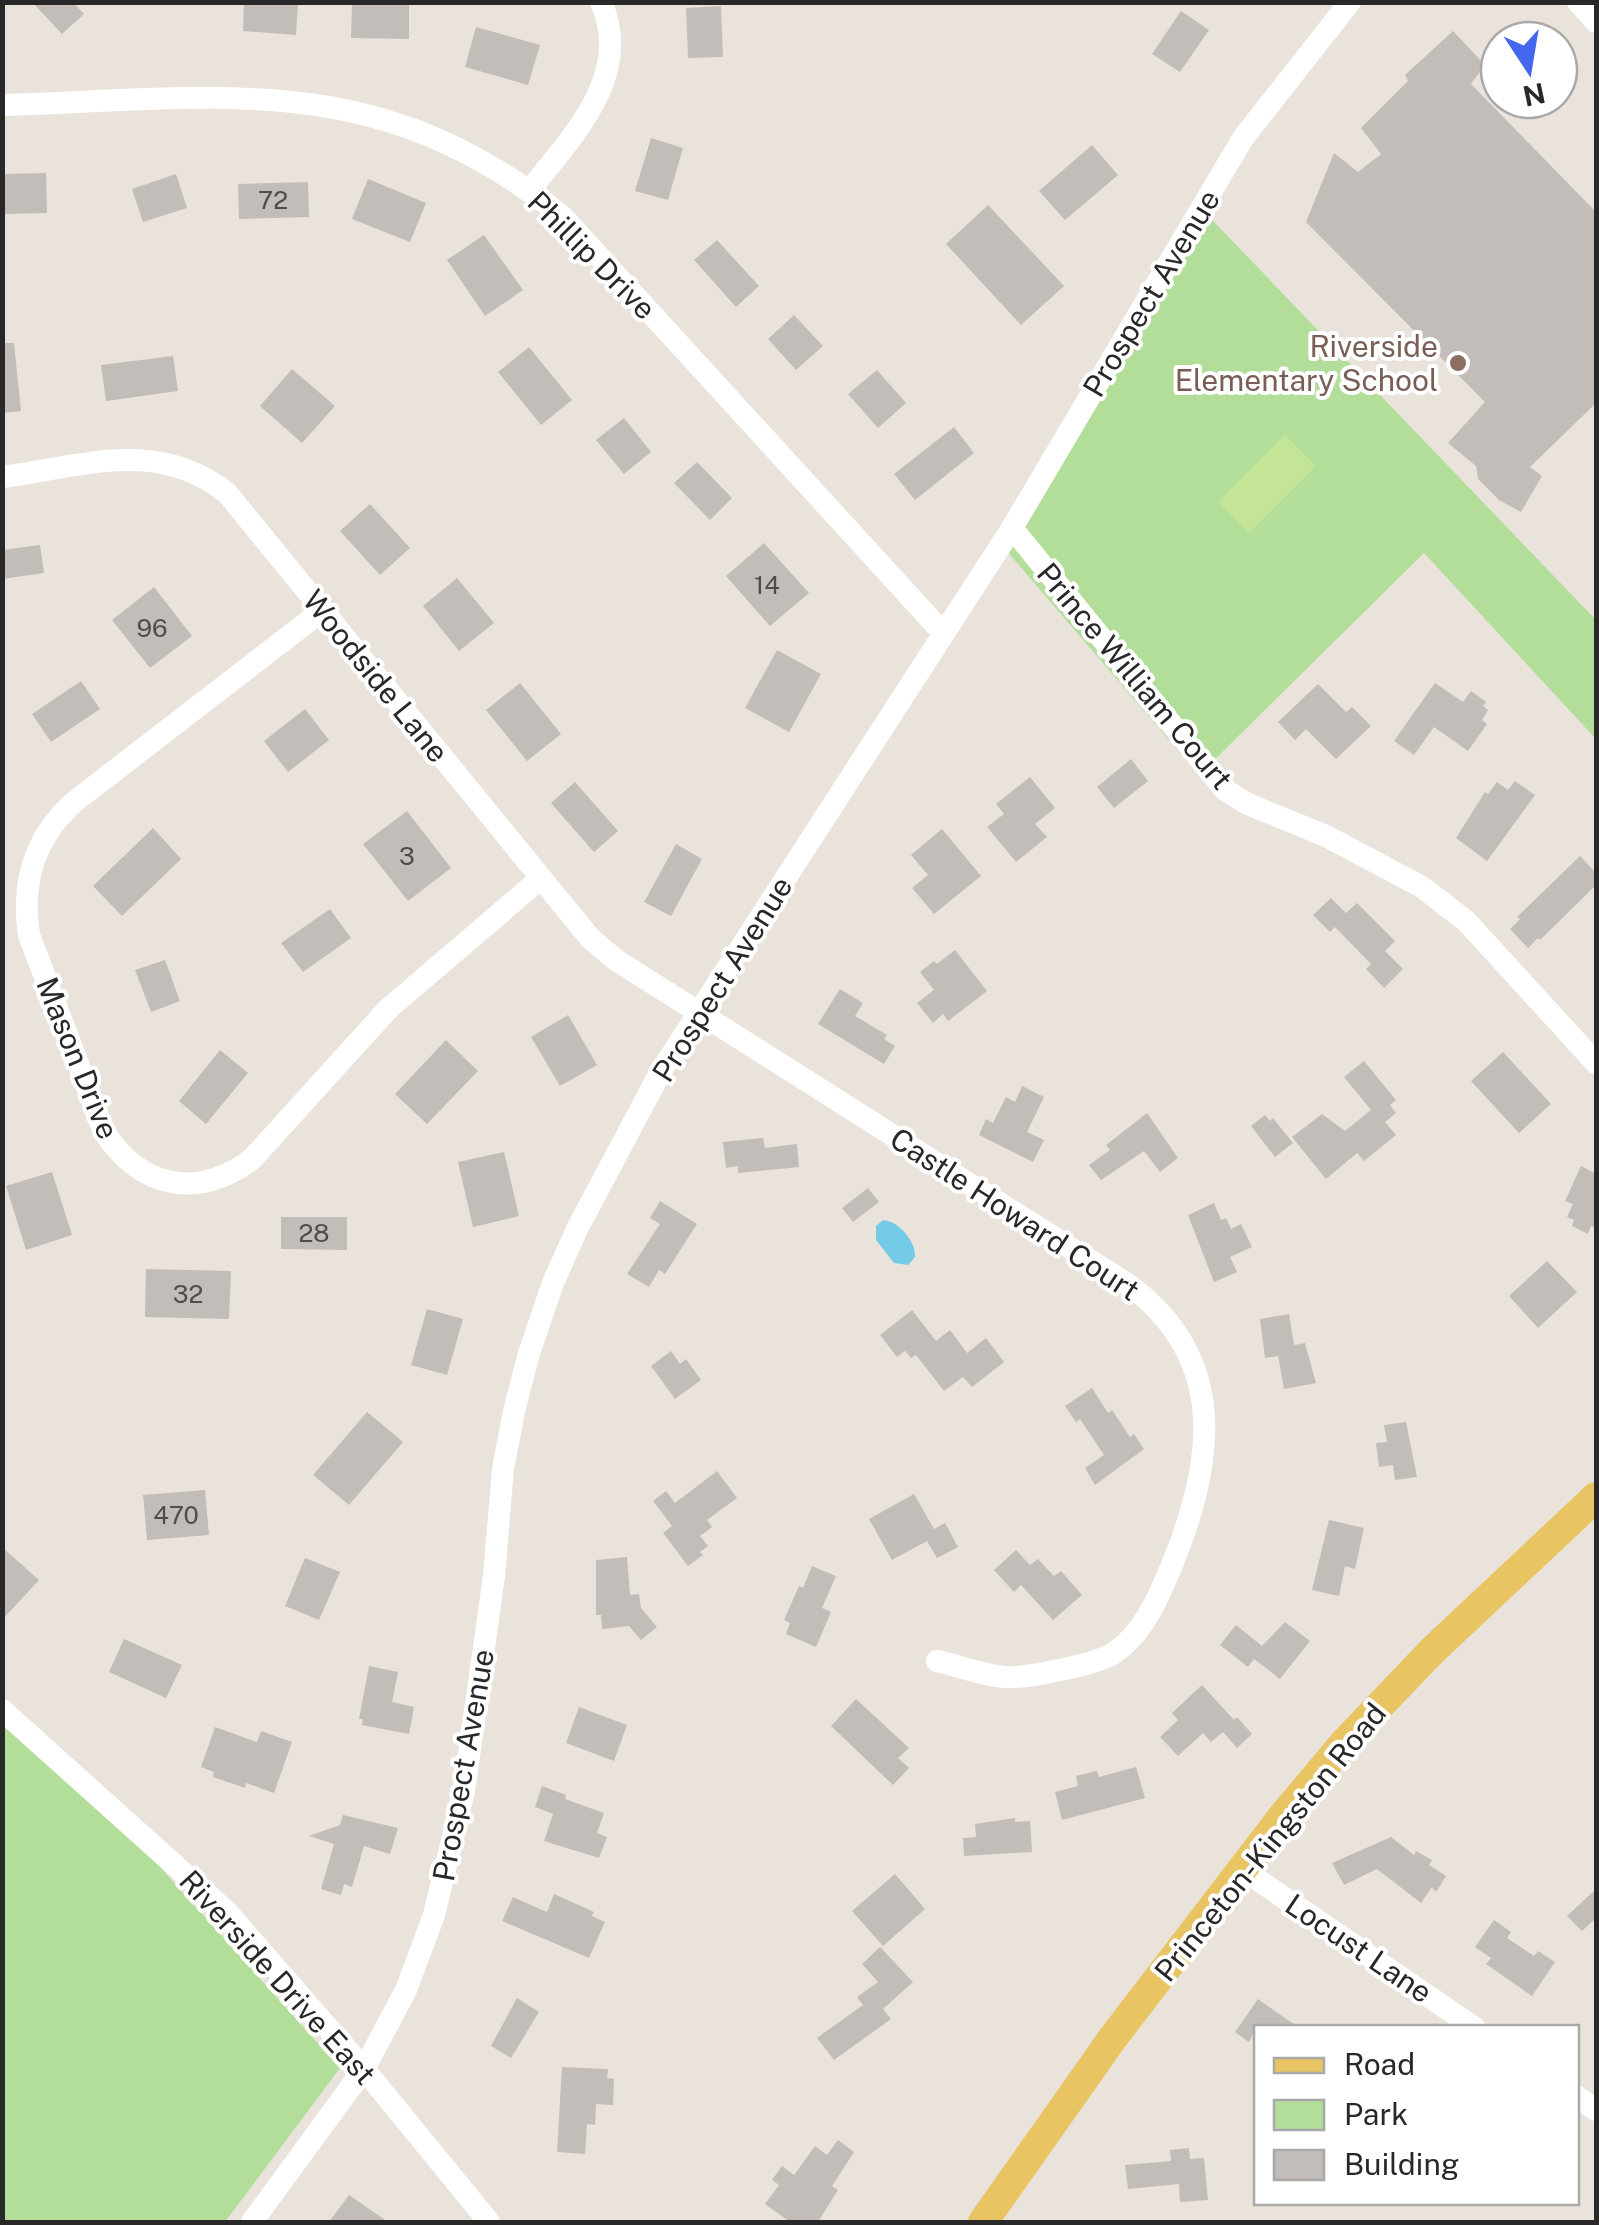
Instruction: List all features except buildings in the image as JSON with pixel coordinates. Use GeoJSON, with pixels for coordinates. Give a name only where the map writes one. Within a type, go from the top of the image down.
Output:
{"type":"FeatureCollection","features":[{"type":"Feature","properties":{"kind":"main road","name":"Princeton-Kingston Road"},"geometry":{"type":"LineString","coordinates":[[983,2222],[1112,2039],[1346,1741],[1432,1651],[1596,1497]]}},
{"type":"Feature","properties":{"kind":"street"},"geometry":{"type":"LineString","coordinates":[[530,190],[592,111],[603,88],[610,36],[601,2]]}},
{"type":"Feature","properties":{"kind":"street","name":"Prospect Avenue"},"geometry":{"type":"LineString","coordinates":[[252,2222],[364,2068],[406,1990],[434,1915],[464,1791],[489,1615],[503,1469],[529,1353],[577,1228],[662,1071],[1012,528],[1243,138],[1350,2]]}},
{"type":"Feature","properties":{"kind":"street"},"geometry":{"type":"LineString","coordinates":[[1578,2],[1596,22]]}},
{"type":"Feature","properties":{"kind":"street","name":"Phillip Drive"},"geometry":{"type":"LineString","coordinates":[[2,106],[240,98],[298,100],[356,110],[450,143],[530,190],[562,216],[944,634]]}},
{"type":"Feature","properties":{"kind":"street","name":"Woodside Lane"},"geometry":{"type":"LineString","coordinates":[[2,478],[160,460],[207,478],[227,493],[590,938],[616,960],[700,1010]]}},
{"type":"Feature","properties":{"kind":"street","name":"Prince William Court"},"geometry":{"type":"LineString","coordinates":[[1012,528],[1226,790],[1248,804],[1326,836],[1422,888],[1466,922],[1596,1064]]}},
{"type":"Feature","properties":{"kind":"street","name":"Mason Drive"},"geometry":{"type":"LineString","coordinates":[[323,610],[74,802],[45,834],[33,858],[26,884],[29,934],[104,1132],[116,1150],[132,1166],[172,1182],[204,1182],[234,1172],[252,1159],[388,1009],[540,879]]}},
{"type":"Feature","properties":{"kind":"street","name":"Castle Howard Court"},"geometry":{"type":"LineString","coordinates":[[700,1010],[1129,1284],[1163,1314],[1195,1368],[1204,1400],[1206,1429],[1201,1475],[1180,1543],[1144,1623],[1114,1654],[1074,1667],[1006,1678],[937,1661]]}},
{"type":"Feature","properties":{"kind":"street","name":"Riverside Drive East"},"geometry":{"type":"LineString","coordinates":[[2,1710],[227,1912],[364,2068],[490,2222]]}},
{"type":"Feature","properties":{"kind":"street","name":"Locust Lane"},"geometry":{"type":"LineString","coordinates":[[1242,1869],[1471,2025]]}},
{"type":"Feature","properties":{"kind":"green space"},"geometry":{"type":"Polygon","coordinates":[[[1196,203],[1596,620],[1596,739],[1424,553],[1199,775],[999,542],[1196,203]]]}},
{"type":"Feature","properties":{"kind":"green space"},"geometry":{"type":"Polygon","coordinates":[[[1285,435],[1316,466],[1249,533],[1218,502],[1285,435]]]}},
{"type":"Feature","properties":{"kind":"green space"},"geometry":{"type":"Polygon","coordinates":[[[24,1715],[340,2068],[225,2222],[3,2222],[2,1727],[24,1715]]]}},
{"type":"Feature","properties":{"kind":"water"},"geometry":{"type":"Polygon","coordinates":[[[883,1220],[895,1224],[910,1239],[915,1257],[908,1265],[894,1263],[876,1240],[876,1226],[883,1220]]]}},
{"type":"Feature","properties":{"kind":"place","name":"Riverside Elementary School"},"geometry":{"type":"Point","coordinates":[1458,363]}}]}
